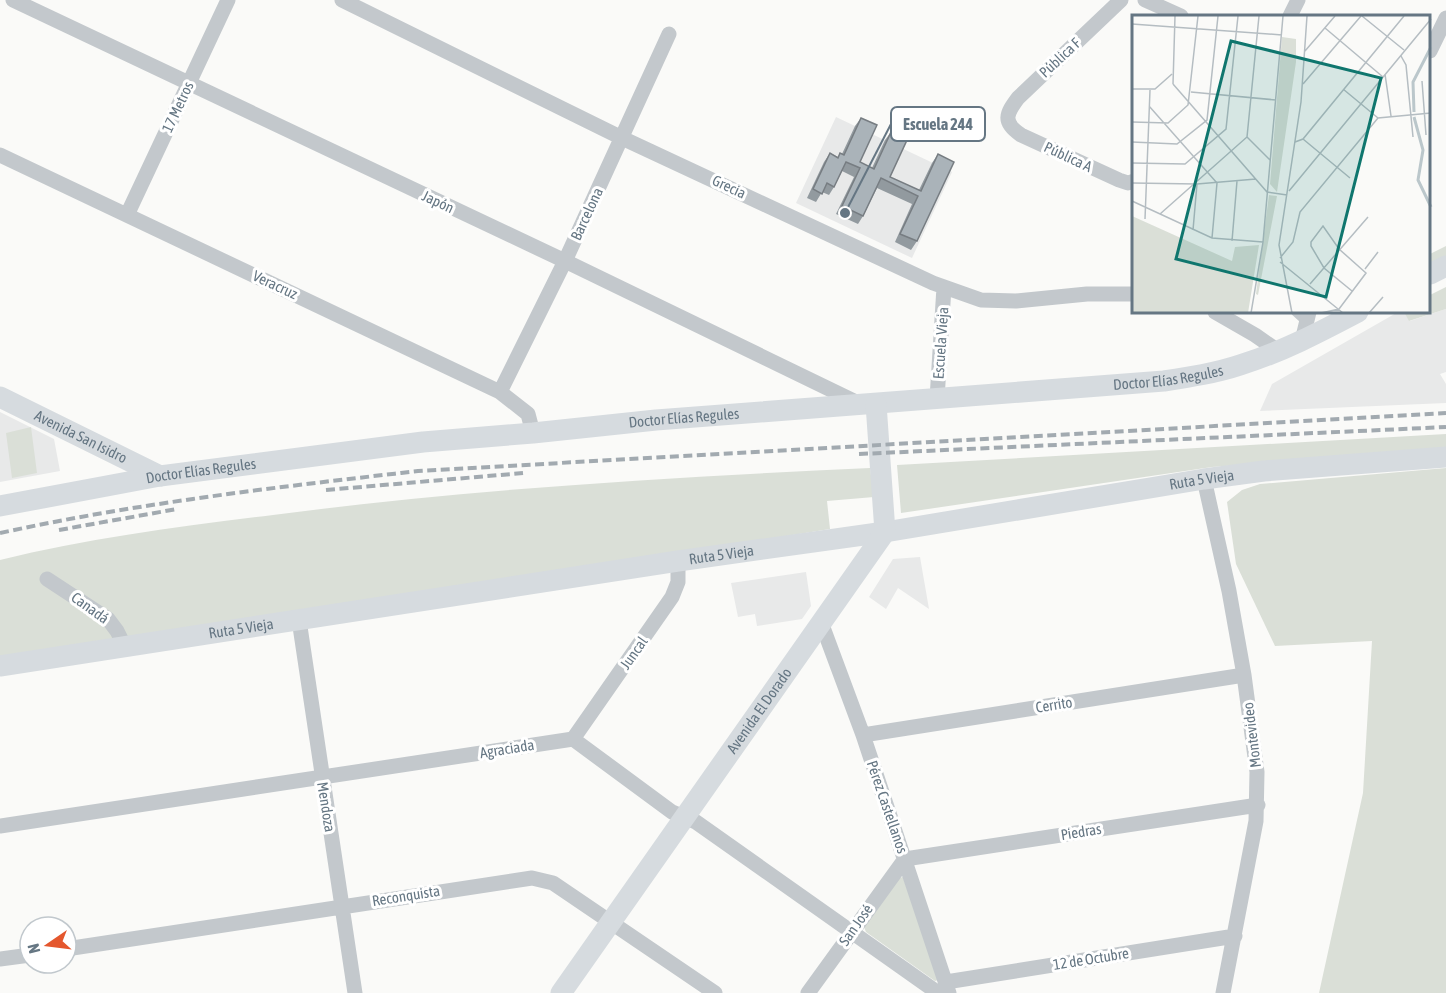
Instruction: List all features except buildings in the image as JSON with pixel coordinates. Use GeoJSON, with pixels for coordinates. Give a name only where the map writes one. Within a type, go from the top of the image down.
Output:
{"type":"FeatureCollection","features":[{"type":"Feature","properties":{"kind":"street","name":"Japón"},"geometry":{"type":"LineString","coordinates":[[13,0],[869,405]]}},
{"type":"Feature","properties":{"kind":"street","name":"17 Metros"},"geometry":{"type":"LineString","coordinates":[[127,215],[228,0]]}},
{"type":"Feature","properties":{"kind":"street","name":"Grecia"},"geometry":{"type":"LineString","coordinates":[[342,0],[622,138],[945,287],[981,300],[1016,301],[1087,294],[1132,294]]}},
{"type":"Feature","properties":{"kind":"street","name":"Pública F"},"geometry":{"type":"LineString","coordinates":[[1007,120],[1009,109],[1018,98],[1121,0]]}},
{"type":"Feature","properties":{"kind":"street"},"geometry":{"type":"LineString","coordinates":[[1145,0],[1179,15]]}},
{"type":"Feature","properties":{"kind":"street"},"geometry":{"type":"LineString","coordinates":[[1290,15],[1298,0]]}},
{"type":"Feature","properties":{"kind":"street"},"geometry":{"type":"LineString","coordinates":[[1431,49],[1446,18]]}},
{"type":"Feature","properties":{"kind":"street","name":"Barcelona"},"geometry":{"type":"LineString","coordinates":[[500,392],[565,261],[669,34]]}},
{"type":"Feature","properties":{"kind":"street","name":"Pública A"},"geometry":{"type":"LineString","coordinates":[[1007,120],[1012,129],[1021,135],[1119,180],[1128,183],[1132,182]]}},
{"type":"Feature","properties":{"kind":"street","name":"Veracruz"},"geometry":{"type":"LineString","coordinates":[[0,154],[500,392],[528,414],[533,433]]}},
{"type":"Feature","properties":{"kind":"street"},"geometry":{"type":"LineString","coordinates":[[1431,274],[1446,266]]}},
{"type":"Feature","properties":{"kind":"street","name":"Escuela Vieja"},"geometry":{"type":"LineString","coordinates":[[937,399],[945,287]]}},
{"type":"Feature","properties":{"kind":"street"},"geometry":{"type":"LineString","coordinates":[[1218,314],[1278,351]]}},
{"type":"Feature","properties":{"kind":"street","name":"Doctor Elías Regules"},"geometry":{"type":"LineString","coordinates":[[0,506],[160,476],[423,442],[656,420],[1164,381],[1223,370],[1278,351],[1303,322],[1347,314]]}},
{"type":"Feature","properties":{"kind":"street","name":"Avenida San Isidro"},"geometry":{"type":"LineString","coordinates":[[0,397],[160,476]]}},
{"type":"Feature","properties":{"kind":"street"},"geometry":{"type":"LineString","coordinates":[[869,405],[885,532]]}},
{"type":"Feature","properties":{"kind":"street","name":"Ruta 5 Vieja"},"geometry":{"type":"LineString","coordinates":[[0,666],[678,561],[885,532],[1204,479],[1264,471],[1446,457]]}},
{"type":"Feature","properties":{"kind":"street","name":"Montevideo"},"geometry":{"type":"LineString","coordinates":[[1204,479],[1244,675],[1257,772],[1258,805],[1223,993]]}},
{"type":"Feature","properties":{"kind":"street","name":"Avenida El Dorado"},"geometry":{"type":"LineString","coordinates":[[561,993],[885,532]]}},
{"type":"Feature","properties":{"kind":"street","name":"Juncal"},"geometry":{"type":"LineString","coordinates":[[573,739],[672,597],[678,582],[678,561]]}},
{"type":"Feature","properties":{"kind":"street","name":"Canadá"},"geometry":{"type":"LineString","coordinates":[[48,579],[108,619],[124,645]]}},
{"type":"Feature","properties":{"kind":"street","name":"Mendoza"},"geometry":{"type":"LineString","coordinates":[[299,620],[354,993]]}},
{"type":"Feature","properties":{"kind":"street","name":"Pérez Castellanos"},"geometry":{"type":"LineString","coordinates":[[820,622],[863,735],[905,859],[944,989]]}},
{"type":"Feature","properties":{"kind":"street","name":"Cerrito"},"geometry":{"type":"LineString","coordinates":[[863,735],[1244,675]]}},
{"type":"Feature","properties":{"kind":"street"},"geometry":{"type":"LineString","coordinates":[[573,739],[672,812],[696,822],[851,932],[944,989]]}},
{"type":"Feature","properties":{"kind":"street","name":"Agraciada"},"geometry":{"type":"LineString","coordinates":[[0,826],[573,739]]}},
{"type":"Feature","properties":{"kind":"street","name":"Piedras"},"geometry":{"type":"LineString","coordinates":[[905,859],[1258,805]]}},
{"type":"Feature","properties":{"kind":"street","name":"San José"},"geometry":{"type":"LineString","coordinates":[[808,993],[905,859]]}},
{"type":"Feature","properties":{"kind":"street","name":"Reconquista"},"geometry":{"type":"LineString","coordinates":[[78,947],[532,878],[553,883],[715,993]]}},
{"type":"Feature","properties":{"kind":"street","name":"12 de Octubre"},"geometry":{"type":"LineString","coordinates":[[944,989],[1235,936]]}},
{"type":"Feature","properties":{"kind":"street"},"geometry":{"type":"LineString","coordinates":[[0,959],[18,956]]}},
{"type":"Feature","properties":{"kind":"shaded area"},"geometry":{"type":"Polygon","coordinates":[[[836,117],[952,172],[912,258],[796,203],[836,117]]]}},
{"type":"Feature","properties":{"kind":"shaded area"},"geometry":{"type":"Polygon","coordinates":[[[1446,246],[1446,258],[1431,266],[1431,254],[1446,246]]]}},
{"type":"Feature","properties":{"kind":"shaded area"},"geometry":{"type":"Polygon","coordinates":[[[1446,287],[1446,309],[1431,314],[1431,294],[1446,287]]]}},
{"type":"Feature","properties":{"kind":"shaded area"},"geometry":{"type":"Polygon","coordinates":[[[1446,309],[1446,372],[1440,374],[1446,384],[1446,403],[1260,411],[1272,384],[1394,314],[1405,314],[1410,321],[1446,309]]]}},
{"type":"Feature","properties":{"kind":"shaded area"},"geometry":{"type":"Polygon","coordinates":[[[1405,314],[1431,314],[1409,321],[1405,314]]]}},
{"type":"Feature","properties":{"kind":"shaded area"},"geometry":{"type":"Polygon","coordinates":[[[0,412],[54,439],[60,471],[0,482],[0,412]]]}},
{"type":"Feature","properties":{"kind":"shaded area"},"geometry":{"type":"Polygon","coordinates":[[[31,427],[37,473],[12,478],[6,433],[31,427]]]}},
{"type":"Feature","properties":{"kind":"shaded area"},"geometry":{"type":"Polygon","coordinates":[[[1446,434],[1446,449],[1212,467],[901,513],[897,465],[1446,434]]]}},
{"type":"Feature","properties":{"kind":"shaded area"},"geometry":{"type":"Polygon","coordinates":[[[870,468],[874,497],[827,501],[830,529],[0,662],[0,560],[34,552],[170,528],[422,498],[646,480],[870,468]]]}},
{"type":"Feature","properties":{"kind":"shaded area"},"geometry":{"type":"Polygon","coordinates":[[[1446,468],[1446,993],[1319,993],[1363,793],[1372,641],[1275,646],[1236,564],[1227,502],[1242,490],[1260,484],[1446,468]]]}},
{"type":"Feature","properties":{"kind":"shaded area"},"geometry":{"type":"Polygon","coordinates":[[[920,557],[929,609],[898,588],[886,609],[869,597],[893,559],[920,557]]]}},
{"type":"Feature","properties":{"kind":"shaded area"},"geometry":{"type":"Polygon","coordinates":[[[806,572],[811,606],[802,619],[757,626],[755,614],[738,617],[731,583],[806,572]]]}},
{"type":"Feature","properties":{"kind":"shaded area"},"geometry":{"type":"Polygon","coordinates":[[[903,877],[938,980],[935,981],[866,932],[864,927],[899,878],[903,877]]]}},
{"type":"Feature","properties":{"kind":"railway"},"geometry":{"type":"LineString","coordinates":[[0,533],[156,504],[418,471],[1446,413]]}},
{"type":"Feature","properties":{"kind":"railway"},"geometry":{"type":"LineString","coordinates":[[859,454],[1446,427]]}},
{"type":"Feature","properties":{"kind":"railway"},"geometry":{"type":"LineString","coordinates":[[326,490],[523,473]]}},
{"type":"Feature","properties":{"kind":"railway"},"geometry":{"type":"LineString","coordinates":[[59,530],[177,509]]}},
{"type":"Feature","properties":{"kind":"place","name":"Escuela 244"},"geometry":{"type":"Point","coordinates":[845,213]}}]}
